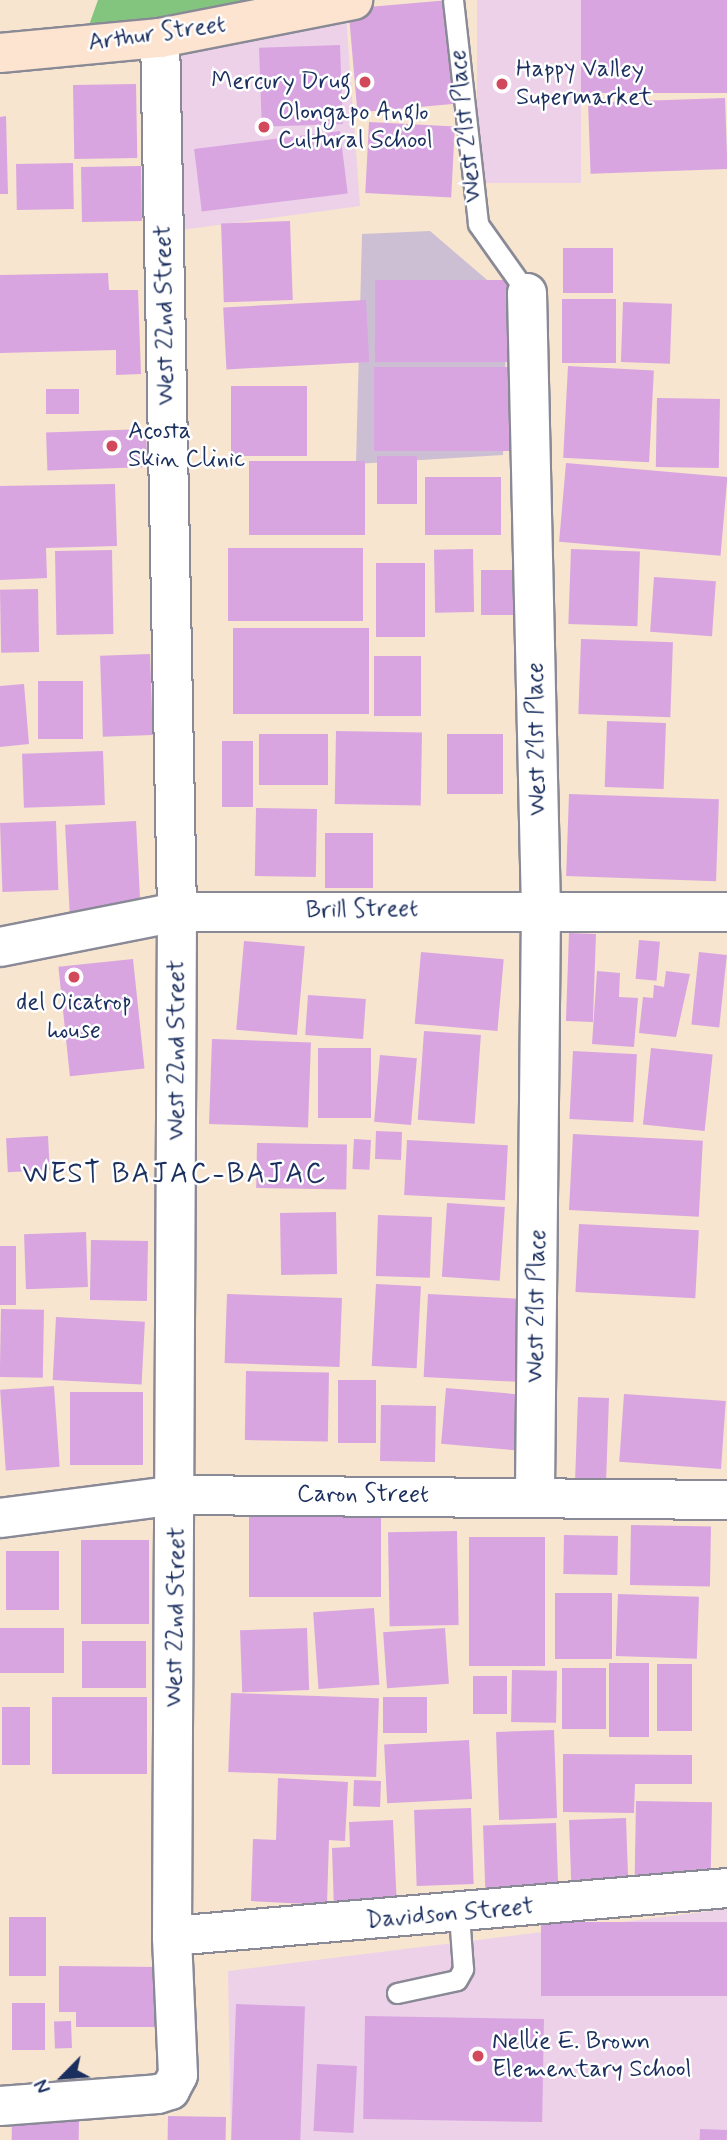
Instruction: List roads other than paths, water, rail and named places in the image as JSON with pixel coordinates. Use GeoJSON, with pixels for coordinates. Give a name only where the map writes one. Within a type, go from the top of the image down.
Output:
{"type":"FeatureCollection","features":[{"type":"Feature","properties":{"kind":"street","name":"Arthur Street"},"geometry":{"type":"LineString","coordinates":[[0,53],[160,38],[353,0]]}},
{"type":"Feature","properties":{"kind":"street","name":"West 22nd Street"},"geometry":{"type":"LineString","coordinates":[[0,2106],[158,2094],[170,2090],[178,2075],[172,1936],[178,1495],[177,912],[160,38]]}},
{"type":"Feature","properties":{"kind":"street","name":"West 21st Place"},"geometry":{"type":"LineString","coordinates":[[527,293],[541,908],[535,1496]]}},
{"type":"Feature","properties":{"kind":"street","name":"Brill Street"},"geometry":{"type":"LineString","coordinates":[[0,947],[177,912],[541,908],[727,912]]}},
{"type":"Feature","properties":{"kind":"street","name":"Caron Street"},"geometry":{"type":"LineString","coordinates":[[0,1518],[178,1495],[535,1496],[727,1500]]}},
{"type":"Feature","properties":{"kind":"street","name":"Davidson Street"},"geometry":{"type":"LineString","coordinates":[[172,1936],[459,1914],[727,1888]]}},
{"type":"Feature","properties":{"kind":"lane","name":"West 21st Place"},"geometry":{"type":"LineString","coordinates":[[453,0],[478,224],[527,293]]}},
{"type":"Feature","properties":{"kind":"lane"},"geometry":{"type":"LineString","coordinates":[[397,1993],[457,1980],[463,1969],[459,1914]]}},
{"type":"Feature","properties":{"kind":"place","name":"Mercury Drug"},"geometry":{"type":"Point","coordinates":[365,82]}},
{"type":"Feature","properties":{"kind":"place","name":"Happy Valley Supermarket"},"geometry":{"type":"Point","coordinates":[502,84]}},
{"type":"Feature","properties":{"kind":"place","name":"Olongapo Anglo Cultural School"},"geometry":{"type":"Point","coordinates":[264,127]}},
{"type":"Feature","properties":{"kind":"place","name":"Acosta Skin Clinic"},"geometry":{"type":"Point","coordinates":[112,446]}},
{"type":"Feature","properties":{"kind":"place","name":"del Oicatrop house"},"geometry":{"type":"Point","coordinates":[74,977]}},
{"type":"Feature","properties":{"kind":"place","name":"Nellie E. Brown Elementary School"},"geometry":{"type":"Point","coordinates":[478,2056]}},
{"type":"Feature","properties":{"kind":"district","name":"WEST BAJAC-BAJAC"},"geometry":{"type":"Point","coordinates":[175,1175]}}]}
